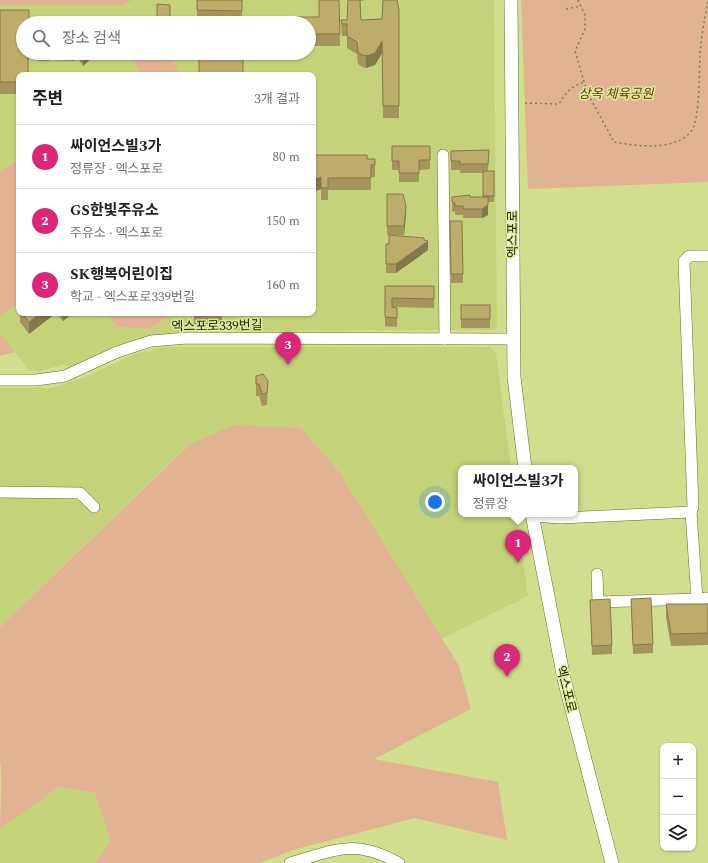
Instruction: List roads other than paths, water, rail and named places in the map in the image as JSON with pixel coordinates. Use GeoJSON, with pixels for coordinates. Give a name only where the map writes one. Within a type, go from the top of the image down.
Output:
{"type":"FeatureCollection","features":[{"type":"Feature","properties":{"kind":"main road","name":"엑스포로"},"geometry":{"type":"LineString","coordinates":[[511,0],[514,377],[526,465]]}},
{"type":"Feature","properties":{"kind":"main road","name":"엑스포로"},"geometry":{"type":"LineString","coordinates":[[532,517],[564,679],[612,863]]}},
{"type":"Feature","properties":{"kind":"street"},"geometry":{"type":"LineString","coordinates":[[443,155],[445,339]]}},
{"type":"Feature","properties":{"kind":"street"},"geometry":{"type":"LineString","coordinates":[[598,574],[598,602],[703,598],[691,512],[693,507],[684,261],[689,256],[708,256]]}},
{"type":"Feature","properties":{"kind":"street","name":"엑스포로339번길"},"geometry":{"type":"LineString","coordinates":[[0,380],[36,380],[65,376],[117,352],[151,341],[187,338],[513,339]]}},
{"type":"Feature","properties":{"kind":"street"},"geometry":{"type":"LineString","coordinates":[[0,492],[80,492],[94,507]]}},
{"type":"Feature","properties":{"kind":"street"},"geometry":{"type":"LineString","coordinates":[[551,517],[561,518],[691,512]]}},
{"type":"Feature","properties":{"kind":"street"},"geometry":{"type":"LineString","coordinates":[[290,863],[335,850],[360,848],[372,850],[399,863]]}},
{"type":"Feature","properties":{"kind":"street"},"geometry":{"type":"LineString","coordinates":[[326,863],[335,850]]}},
{"type":"Feature","properties":{"kind":"place","name":"SK행복어린이집"},"geometry":{"type":"Point","coordinates":[288,365]}},
{"type":"Feature","properties":{"kind":"place","name":"싸이언스빌3가"},"geometry":{"type":"Point","coordinates":[518,563]}},
{"type":"Feature","properties":{"kind":"place","name":"GS한빛주유소"},"geometry":{"type":"Point","coordinates":[507,677]}},
{"type":"Feature","properties":{"kind":"park label","name":"상옥 체육공원"},"geometry":{"type":"Point","coordinates":[616,93]}}]}
